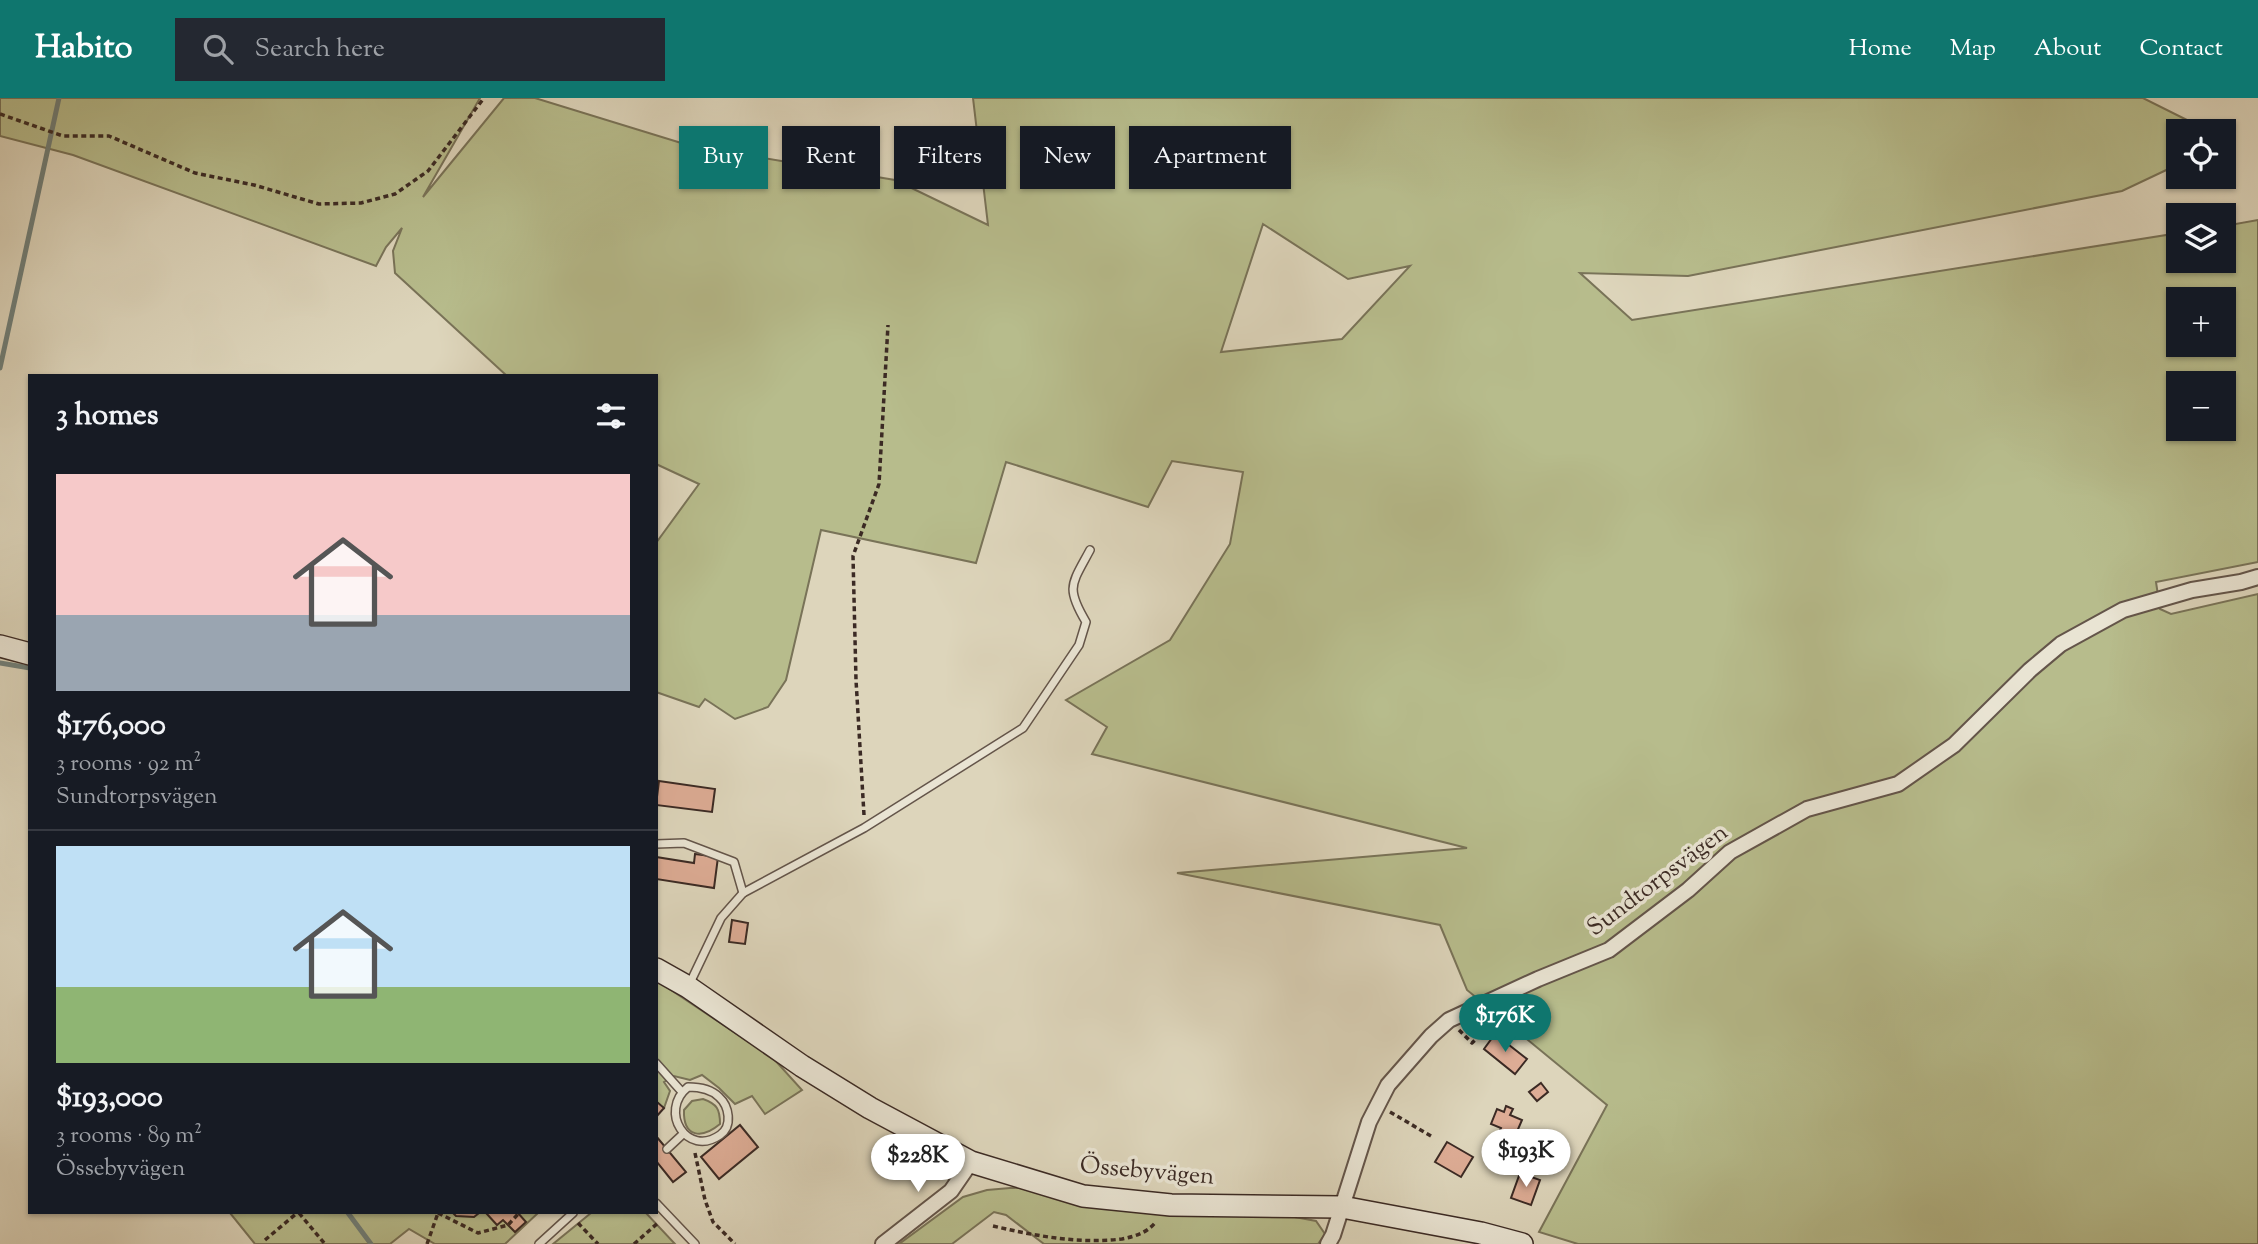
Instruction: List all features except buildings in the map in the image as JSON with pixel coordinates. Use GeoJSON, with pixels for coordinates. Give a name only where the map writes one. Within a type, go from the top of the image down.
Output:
{"type":"FeatureCollection","features":[{"type":"Feature","properties":{"kind":"street","name":"Sundtorpsvägen"},"geometry":{"type":"LineString","coordinates":[[1328,1244],[1369,1122],[1388,1085],[1448,1020],[1609,950],[1688,890],[1730,852],[1807,809],[1898,784],[1954,745],[2030,670],[2061,644],[2112,615],[2192,590],[2241,583],[2258,577]]}},
{"type":"Feature","properties":{"kind":"street"},"geometry":{"type":"LineString","coordinates":[[0,646],[28,653]]}},
{"type":"Feature","properties":{"kind":"street","name":"Össebyvägen"},"geometry":{"type":"LineString","coordinates":[[658,970],[688,987],[802,1066],[870,1108],[971,1161],[1083,1196],[1171,1205],[1342,1208],[1481,1233],[1521,1244]]}},
{"type":"Feature","properties":{"kind":"street"},"geometry":{"type":"LineString","coordinates":[[883,1244],[951,1191],[971,1161]]}},
{"type":"Feature","properties":{"kind":"lane"},"geometry":{"type":"LineString","coordinates":[[688,987],[721,918],[743,893],[864,828],[1023,728],[1079,645],[1086,622],[1074,601],[1073,582],[1090,550]]}},
{"type":"Feature","properties":{"kind":"lane"},"geometry":{"type":"LineString","coordinates":[[658,844],[684,843],[734,862],[743,893]]}},
{"type":"Feature","properties":{"kind":"lane"},"geometry":{"type":"LineString","coordinates":[[658,1065],[682,1092]]}},
{"type":"Feature","properties":{"kind":"lane"},"geometry":{"type":"LineString","coordinates":[[688,1087],[702,1088],[719,1096],[728,1113],[728,1124],[721,1135],[692,1139],[683,1134],[677,1124],[675,1106],[682,1092],[688,1087]]}},
{"type":"Feature","properties":{"kind":"lane"},"geometry":{"type":"LineString","coordinates":[[667,1149],[683,1134]]}},
{"type":"Feature","properties":{"kind":"lane"},"geometry":{"type":"LineString","coordinates":[[658,1205],[695,1244]]}},
{"type":"Feature","properties":{"kind":"lane"},"geometry":{"type":"LineString","coordinates":[[539,1244],[572,1214]]}},
{"type":"Feature","properties":{"kind":"path"},"geometry":{"type":"LineString","coordinates":[[0,114],[63,136],[109,136],[195,173],[254,185],[319,204],[362,203],[395,194],[428,171],[484,98]]}},
{"type":"Feature","properties":{"kind":"path"},"geometry":{"type":"LineString","coordinates":[[864,828],[853,556],[879,484],[888,325]]}},
{"type":"Feature","properties":{"kind":"path"},"geometry":{"type":"LineString","coordinates":[[1448,1020],[1472,1043],[1487,1028]]}},
{"type":"Feature","properties":{"kind":"path"},"geometry":{"type":"LineString","coordinates":[[1378,1105],[1431,1136]]}},
{"type":"Feature","properties":{"kind":"path"},"geometry":{"type":"LineString","coordinates":[[692,1139],[705,1200],[713,1222],[735,1244]]}},
{"type":"Feature","properties":{"kind":"path"},"geometry":{"type":"LineString","coordinates":[[265,1240],[297,1214]]}},
{"type":"Feature","properties":{"kind":"path"},"geometry":{"type":"LineString","coordinates":[[299,1214],[325,1244]]}},
{"type":"Feature","properties":{"kind":"path"},"geometry":{"type":"LineString","coordinates":[[427,1244],[438,1214]]}},
{"type":"Feature","properties":{"kind":"path"},"geometry":{"type":"LineString","coordinates":[[440,1214],[478,1233],[508,1225],[518,1214]]}},
{"type":"Feature","properties":{"kind":"path"},"geometry":{"type":"LineString","coordinates":[[572,1214],[598,1244]]}},
{"type":"Feature","properties":{"kind":"path"},"geometry":{"type":"LineString","coordinates":[[634,1244],[667,1215]]}},
{"type":"Feature","properties":{"kind":"path"},"geometry":{"type":"LineString","coordinates":[[993,1226],[1075,1243],[1105,1243],[1132,1237]]}},
{"type":"Feature","properties":{"kind":"green space"},"geometry":{"type":"Polygon","coordinates":[[[0,98],[480,98],[423,197],[504,98],[535,98],[679,142],[679,189],[768,189],[768,159],[782,161],[782,189],[880,189],[880,178],[894,180],[894,189],[914,189],[988,225],[984,189],[1006,189],[1006,126],[976,126],[973,98],[2143,98],[2185,119],[2166,119],[2166,170],[2122,191],[1688,276],[1580,273],[1632,320],[2166,235],[2166,273],[2236,273],[2236,224],[2258,220],[2258,562],[2156,582],[2160,609],[2171,614],[2258,594],[2258,1244],[1578,1244],[1539,1232],[1607,1105],[1467,990],[1440,925],[1177,873],[1467,848],[1092,754],[1107,727],[1066,700],[1170,640],[1230,544],[1243,472],[1172,461],[1148,507],[1006,462],[976,563],[821,530],[786,680],[768,707],[735,719],[705,699],[699,707],[658,693],[658,540],[699,484],[658,465],[658,374],[505,374],[395,273],[393,251],[402,228],[386,247],[376,266],[73,155],[0,136],[0,98]],[[1263,224],[1221,352],[1342,339],[1410,266],[1348,279],[1263,224]]]}},
{"type":"Feature","properties":{"kind":"green space"},"geometry":{"type":"Polygon","coordinates":[[[658,981],[773,1058],[802,1090],[765,1114],[752,1096],[735,1104],[702,1075],[690,1080],[674,1076],[664,1082],[670,1091],[664,1108],[658,1104],[658,981]]]}},
{"type":"Feature","properties":{"kind":"green space"},"geometry":{"type":"Polygon","coordinates":[[[703,1099],[717,1108],[720,1124],[700,1134],[690,1131],[684,1110],[692,1101],[703,1099]]]}},
{"type":"Feature","properties":{"kind":"green space"},"geometry":{"type":"Polygon","coordinates":[[[1010,1188],[1077,1202],[1172,1216],[1284,1215],[1316,1221],[1325,1234],[1318,1244],[1044,1244],[1006,1215],[994,1212],[952,1244],[899,1244],[963,1197],[987,1190],[1010,1188]]]}},
{"type":"Feature","properties":{"kind":"green space"},"geometry":{"type":"Polygon","coordinates":[[[231,1214],[537,1214],[505,1244],[435,1244],[409,1229],[390,1244],[255,1244],[231,1214]]]}},
{"type":"Feature","properties":{"kind":"green space"},"geometry":{"type":"Polygon","coordinates":[[[590,1214],[647,1214],[675,1244],[553,1244],[590,1214]]]}},
{"type":"Feature","properties":{"kind":"waterway"},"geometry":{"type":"LineString","coordinates":[[0,368],[59,98]]}},
{"type":"Feature","properties":{"kind":"waterway"},"geometry":{"type":"LineString","coordinates":[[0,663],[28,668]]}},
{"type":"Feature","properties":{"kind":"waterway"},"geometry":{"type":"LineString","coordinates":[[349,1214],[371,1244]]}}]}
